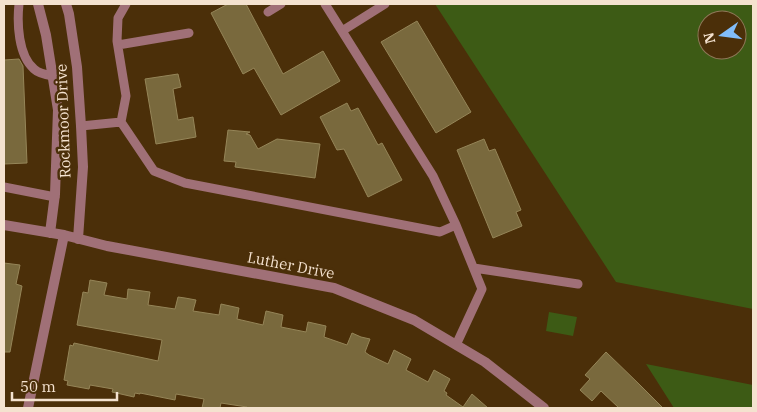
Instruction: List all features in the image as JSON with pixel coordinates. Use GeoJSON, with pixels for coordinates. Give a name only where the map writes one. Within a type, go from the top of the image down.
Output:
{"type":"FeatureCollection","features":[{"type":"Feature","properties":{"kind":"street","name":"Rockmoor Drive"},"geometry":{"type":"LineString","coordinates":[[38,4],[46,35],[58,110],[55,198],[50,233]]}},
{"type":"Feature","properties":{"kind":"street","name":"Rockmoor Drive"},"geometry":{"type":"LineString","coordinates":[[66,4],[77,67],[81,126],[83,166],[78,239]]}},
{"type":"Feature","properties":{"kind":"street","name":"Luther Drive"},"geometry":{"type":"LineString","coordinates":[[4,225],[334,288],[414,320],[485,362],[544,408]]}},
{"type":"Feature","properties":{"kind":"street"},"geometry":{"type":"LineString","coordinates":[[28,408],[64,235]]}},
{"type":"Feature","properties":{"kind":"lane"},"geometry":{"type":"LineString","coordinates":[[19,4],[19,36],[26,57],[34,70],[53,76]]}},
{"type":"Feature","properties":{"kind":"lane"},"geometry":{"type":"LineString","coordinates":[[126,4],[118,18],[118,45],[126,96],[121,122],[154,171],[185,183],[440,232],[456,225]]}},
{"type":"Feature","properties":{"kind":"lane"},"geometry":{"type":"LineString","coordinates":[[268,12],[281,4]]}},
{"type":"Feature","properties":{"kind":"lane"},"geometry":{"type":"LineString","coordinates":[[325,4],[433,176],[474,268],[482,289],[456,345]]}},
{"type":"Feature","properties":{"kind":"lane"},"geometry":{"type":"LineString","coordinates":[[342,31],[385,4]]}},
{"type":"Feature","properties":{"kind":"lane"},"geometry":{"type":"LineString","coordinates":[[118,45],[189,34]]}},
{"type":"Feature","properties":{"kind":"lane"},"geometry":{"type":"LineString","coordinates":[[81,126],[121,122]]}},
{"type":"Feature","properties":{"kind":"lane"},"geometry":{"type":"LineString","coordinates":[[4,187],[55,198]]}},
{"type":"Feature","properties":{"kind":"lane"},"geometry":{"type":"LineString","coordinates":[[474,268],[578,284]]}},
{"type":"Feature","properties":{"kind":"green space"},"geometry":{"type":"Polygon","coordinates":[[[435,4],[753,4],[753,309],[616,282],[435,4]]]}},
{"type":"Feature","properties":{"kind":"green space"},"geometry":{"type":"Polygon","coordinates":[[[549,312],[577,317],[573,336],[546,331],[549,312]]]}},
{"type":"Feature","properties":{"kind":"green space"},"geometry":{"type":"Polygon","coordinates":[[[646,364],[753,385],[753,408],[674,408],[646,364]]]}},
{"type":"Feature","properties":{"kind":"building"},"geometry":{"type":"Polygon","coordinates":[[[228,4],[246,4],[283,74],[323,51],[340,81],[281,115],[254,68],[243,74],[211,13],[228,4]]]}},
{"type":"Feature","properties":{"kind":"building"},"geometry":{"type":"Polygon","coordinates":[[[417,21],[471,112],[436,133],[381,42],[417,21]]]}},
{"type":"Feature","properties":{"kind":"building"},"geometry":{"type":"Polygon","coordinates":[[[19,59],[23,66],[27,163],[4,164],[4,60],[19,59]]]}},
{"type":"Feature","properties":{"kind":"building"},"geometry":{"type":"Polygon","coordinates":[[[178,74],[181,87],[173,89],[178,120],[193,117],[196,137],[156,144],[145,79],[178,74]]]}},
{"type":"Feature","properties":{"kind":"building"},"geometry":{"type":"Polygon","coordinates":[[[347,103],[351,111],[358,108],[378,145],[382,143],[402,180],[368,197],[344,149],[337,150],[320,117],[347,103]]]}},
{"type":"Feature","properties":{"kind":"building"},"geometry":{"type":"Polygon","coordinates":[[[228,130],[250,132],[246,134],[250,135],[258,149],[277,139],[320,144],[315,178],[235,167],[236,162],[224,161],[228,130]]]}},
{"type":"Feature","properties":{"kind":"building"},"geometry":{"type":"Polygon","coordinates":[[[484,139],[489,151],[495,149],[521,210],[516,212],[522,226],[493,238],[457,150],[484,139]]]}},
{"type":"Feature","properties":{"kind":"building"},"geometry":{"type":"Polygon","coordinates":[[[4,263],[20,265],[16,284],[22,286],[10,352],[4,352],[4,263]]]}},
{"type":"Feature","properties":{"kind":"building"},"geometry":{"type":"Polygon","coordinates":[[[90,280],[107,283],[104,295],[127,299],[128,289],[150,292],[148,305],[175,309],[178,297],[196,300],[193,311],[219,315],[221,304],[239,308],[237,319],[263,325],[266,311],[283,315],[281,327],[306,332],[308,322],[326,326],[324,337],[347,345],[352,333],[370,339],[365,352],[388,364],[394,350],[411,359],[406,370],[428,382],[434,370],[450,379],[444,391],[447,393],[446,395],[463,407],[472,394],[488,408],[247,408],[221,403],[220,408],[202,408],[204,399],[176,394],[175,400],[140,393],[135,393],[134,397],[112,392],[113,389],[90,385],[89,389],[67,385],[68,381],[64,380],[70,345],[73,346],[74,343],[158,361],[162,340],[77,325],[83,292],[88,293],[90,280]]]}},
{"type":"Feature","properties":{"kind":"building"},"geometry":{"type":"Polygon","coordinates":[[[606,352],[663,408],[619,408],[601,391],[592,401],[580,390],[590,379],[585,375],[606,352]]]}}]}
